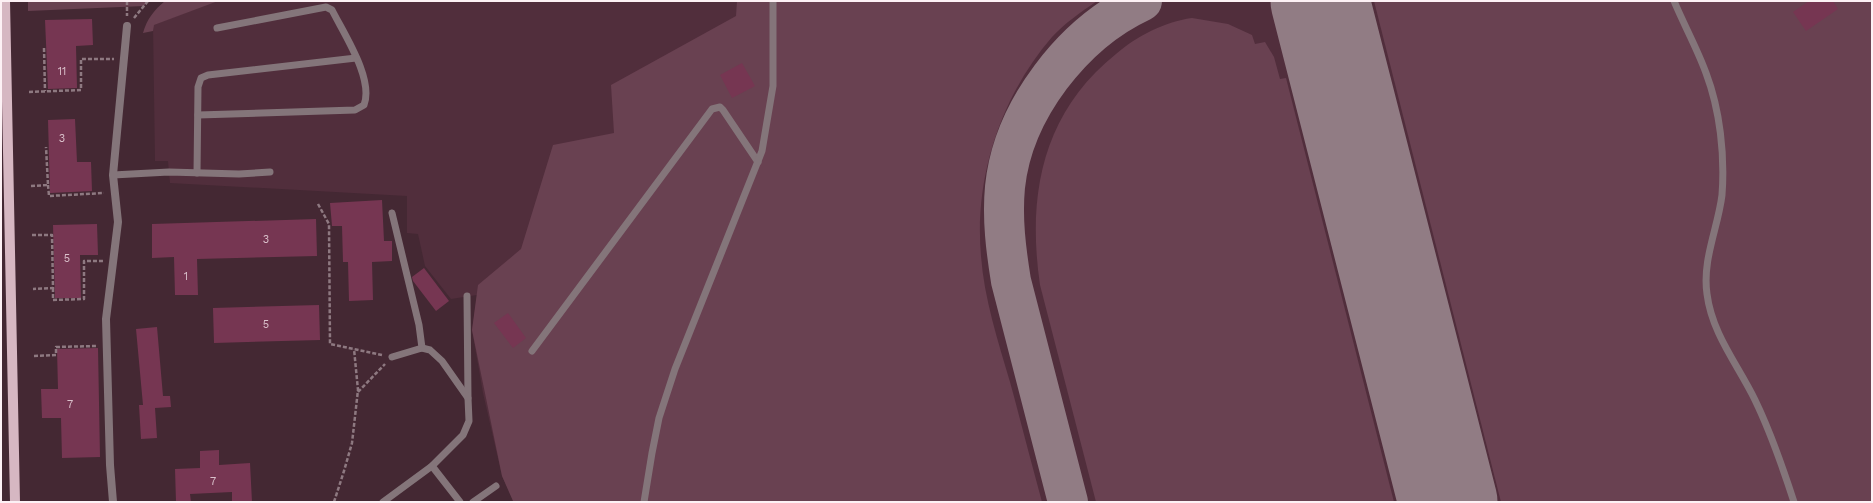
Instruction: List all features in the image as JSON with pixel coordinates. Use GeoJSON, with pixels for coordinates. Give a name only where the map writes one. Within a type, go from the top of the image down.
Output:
{"type":"FeatureCollection","features":[{"type":"Feature","properties":{"kind":"main road"},"geometry":{"type":"LineString","coordinates":[[5,1],[15,502]]}},
{"type":"Feature","properties":{"kind":"street"},"geometry":{"type":"LineString","coordinates":[[113,502],[110,465],[106,319],[118,222],[113,175],[127,26]]}},
{"type":"Feature","properties":{"kind":"lane"},"geometry":{"type":"LineString","coordinates":[[644,502],[652,452],[660,418],[675,369],[758,162],[767,129],[773,86],[773,1]]}},
{"type":"Feature","properties":{"kind":"lane"},"geometry":{"type":"LineString","coordinates":[[1674,1],[1706,72],[1715,106],[1721,147],[1723,177],[1722,197],[1706,278],[1710,309],[1723,344],[1755,400],[1770,433],[1794,502]]}},
{"type":"Feature","properties":{"kind":"lane"},"geometry":{"type":"LineString","coordinates":[[198,115],[354,110],[364,106],[367,98],[366,87],[356,58],[332,10],[326,7],[217,28]]}},
{"type":"Feature","properties":{"kind":"lane"},"geometry":{"type":"LineString","coordinates":[[197,173],[198,87],[201,78],[208,75],[356,58]]}},
{"type":"Feature","properties":{"kind":"lane"},"geometry":{"type":"LineString","coordinates":[[532,351],[712,109],[720,107],[723,110],[758,162]]}},
{"type":"Feature","properties":{"kind":"lane"},"geometry":{"type":"LineString","coordinates":[[113,175],[270,172]]}},
{"type":"Feature","properties":{"kind":"lane"},"geometry":{"type":"LineString","coordinates":[[392,213],[419,325],[422,348]]}},
{"type":"Feature","properties":{"kind":"lane"},"geometry":{"type":"LineString","coordinates":[[383,502],[432,466],[463,435],[469,421],[467,296]]}},
{"type":"Feature","properties":{"kind":"lane"},"geometry":{"type":"LineString","coordinates":[[392,357],[422,348],[430,350],[442,361],[468,398]]}},
{"type":"Feature","properties":{"kind":"lane"},"geometry":{"type":"LineString","coordinates":[[432,466],[460,502]]}},
{"type":"Feature","properties":{"kind":"lane"},"geometry":{"type":"LineString","coordinates":[[474,502],[496,486]]}},
{"type":"Feature","properties":{"kind":"path"},"geometry":{"type":"LineString","coordinates":[[127,26],[148,1]]}},
{"type":"Feature","properties":{"kind":"path"},"geometry":{"type":"LineString","coordinates":[[44,48],[45,91]]}},
{"type":"Feature","properties":{"kind":"path"},"geometry":{"type":"LineString","coordinates":[[29,92],[81,90],[81,59],[124,59]]}},
{"type":"Feature","properties":{"kind":"path"},"geometry":{"type":"LineString","coordinates":[[46,147],[49,196],[115,193]]}},
{"type":"Feature","properties":{"kind":"path"},"geometry":{"type":"LineString","coordinates":[[31,186],[48,185]]}},
{"type":"Feature","properties":{"kind":"path"},"geometry":{"type":"LineString","coordinates":[[318,204],[329,224],[330,344],[392,357]]}},
{"type":"Feature","properties":{"kind":"path"},"geometry":{"type":"LineString","coordinates":[[32,235],[52,235],[53,300],[84,299],[84,261],[113,261]]}},
{"type":"Feature","properties":{"kind":"path"},"geometry":{"type":"LineString","coordinates":[[33,288],[53,288]]}},
{"type":"Feature","properties":{"kind":"path"},"geometry":{"type":"LineString","coordinates":[[34,356],[56,355],[56,347],[107,346]]}},
{"type":"Feature","properties":{"kind":"path"},"geometry":{"type":"LineString","coordinates":[[334,502],[352,443],[358,392],[354,349]]}},
{"type":"Feature","properties":{"kind":"path"},"geometry":{"type":"LineString","coordinates":[[358,392],[392,357]]}},
{"type":"Feature","properties":{"kind":"shaded area"},"geometry":{"type":"Polygon","coordinates":[[[28,1],[148,1],[144,6],[28,11],[28,1]]]}},
{"type":"Feature","properties":{"kind":"shaded area"},"geometry":{"type":"Polygon","coordinates":[[[165,1],[218,1],[154,25],[153,31],[143,33],[151,15],[165,1]]]}},
{"type":"Feature","properties":{"kind":"shaded area"},"geometry":{"type":"Polygon","coordinates":[[[216,1],[1872,1],[1872,502],[514,502],[502,476],[483,393],[472,330],[477,295],[451,299],[425,266],[418,234],[407,233],[407,196],[170,183],[168,161],[155,161],[153,25],[216,1]]]}},
{"type":"Feature","properties":{"kind":"shaded area"},"geometry":{"type":"Polygon","coordinates":[[[737,1],[1097,1],[1068,22],[1052,37],[1034,60],[1018,85],[1005,111],[995,139],[987,168],[982,197],[980,226],[981,256],[985,288],[992,319],[1042,502],[513,501],[502,476],[472,330],[478,285],[521,249],[553,145],[614,133],[611,85],[736,16],[737,1]]]}},
{"type":"Feature","properties":{"kind":"shaded area"},"geometry":{"type":"Polygon","coordinates":[[[1374,1],[1872,1],[1872,502],[1501,502],[1374,1]]]}},
{"type":"Feature","properties":{"kind":"shaded area"},"geometry":{"type":"Polygon","coordinates":[[[1192,18],[1228,24],[1252,35],[1255,44],[1265,42],[1274,57],[1280,79],[1286,78],[1394,502],[1096,502],[1040,285],[1036,252],[1036,220],[1039,188],[1045,158],[1056,130],[1071,102],[1091,77],[1124,47],[1133,41],[1161,26],[1192,18]]]}},
{"type":"Feature","properties":{"kind":"building"},"geometry":{"type":"Polygon","coordinates":[[[1809,1],[1833,1],[1838,9],[1806,31],[1793,12],[1809,1]]]}},
{"type":"Feature","properties":{"kind":"building"},"geometry":{"type":"Polygon","coordinates":[[[92,19],[93,45],[76,46],[77,88],[48,89],[45,20],[92,19]]]}},
{"type":"Feature","properties":{"kind":"building"},"geometry":{"type":"Polygon","coordinates":[[[742,63],[755,86],[732,98],[720,75],[742,63]]]}},
{"type":"Feature","properties":{"kind":"building"},"geometry":{"type":"Polygon","coordinates":[[[75,119],[77,162],[91,162],[92,191],[50,193],[48,120],[75,119]]]}},
{"type":"Feature","properties":{"kind":"building"},"geometry":{"type":"Polygon","coordinates":[[[382,200],[384,241],[392,241],[392,261],[372,262],[373,300],[349,301],[348,262],[343,262],[342,226],[332,226],[330,203],[382,200]]]}},
{"type":"Feature","properties":{"kind":"building"},"geometry":{"type":"Polygon","coordinates":[[[316,219],[317,256],[197,259],[198,295],[175,295],[174,257],[152,258],[152,224],[316,219]]]}},
{"type":"Feature","properties":{"kind":"building"},"geometry":{"type":"Polygon","coordinates":[[[97,224],[98,255],[80,255],[81,298],[55,298],[53,225],[97,224]]]}},
{"type":"Feature","properties":{"kind":"building"},"geometry":{"type":"Polygon","coordinates":[[[424,268],[449,301],[436,311],[413,281],[412,277],[424,268]]]}},
{"type":"Feature","properties":{"kind":"building"},"geometry":{"type":"Polygon","coordinates":[[[319,305],[320,340],[214,343],[213,308],[319,305]]]}},
{"type":"Feature","properties":{"kind":"building"},"geometry":{"type":"Polygon","coordinates":[[[508,313],[526,338],[513,348],[494,323],[508,313]]]}},
{"type":"Feature","properties":{"kind":"building"},"geometry":{"type":"Polygon","coordinates":[[[157,327],[163,396],[170,396],[171,407],[155,408],[157,438],[141,439],[139,405],[143,405],[136,329],[157,327]]]}},
{"type":"Feature","properties":{"kind":"building"},"geometry":{"type":"Polygon","coordinates":[[[98,348],[100,457],[62,458],[61,418],[42,418],[41,389],[58,389],[57,349],[98,348]]]}},
{"type":"Feature","properties":{"kind":"building"},"geometry":{"type":"Polygon","coordinates":[[[219,450],[219,465],[250,463],[252,502],[232,502],[232,492],[190,494],[191,502],[176,502],[175,469],[200,468],[200,451],[219,450]]]}},
{"type":"Feature","properties":{"kind":"taxiway"},"geometry":{"type":"LineString","coordinates":[[1068,502],[1011,281],[1005,234],[1005,187],[1010,158],[1020,130],[1034,103],[1051,77],[1070,54],[1093,33],[1117,15],[1142,1]]}},
{"type":"Feature","properties":{"kind":"taxiway"},"geometry":{"type":"LineString","coordinates":[[1314,1],[1329,33]]}},
{"type":"Feature","properties":{"kind":"runway"},"geometry":{"type":"LineString","coordinates":[[1320,1],[1448,502]]}}]}
